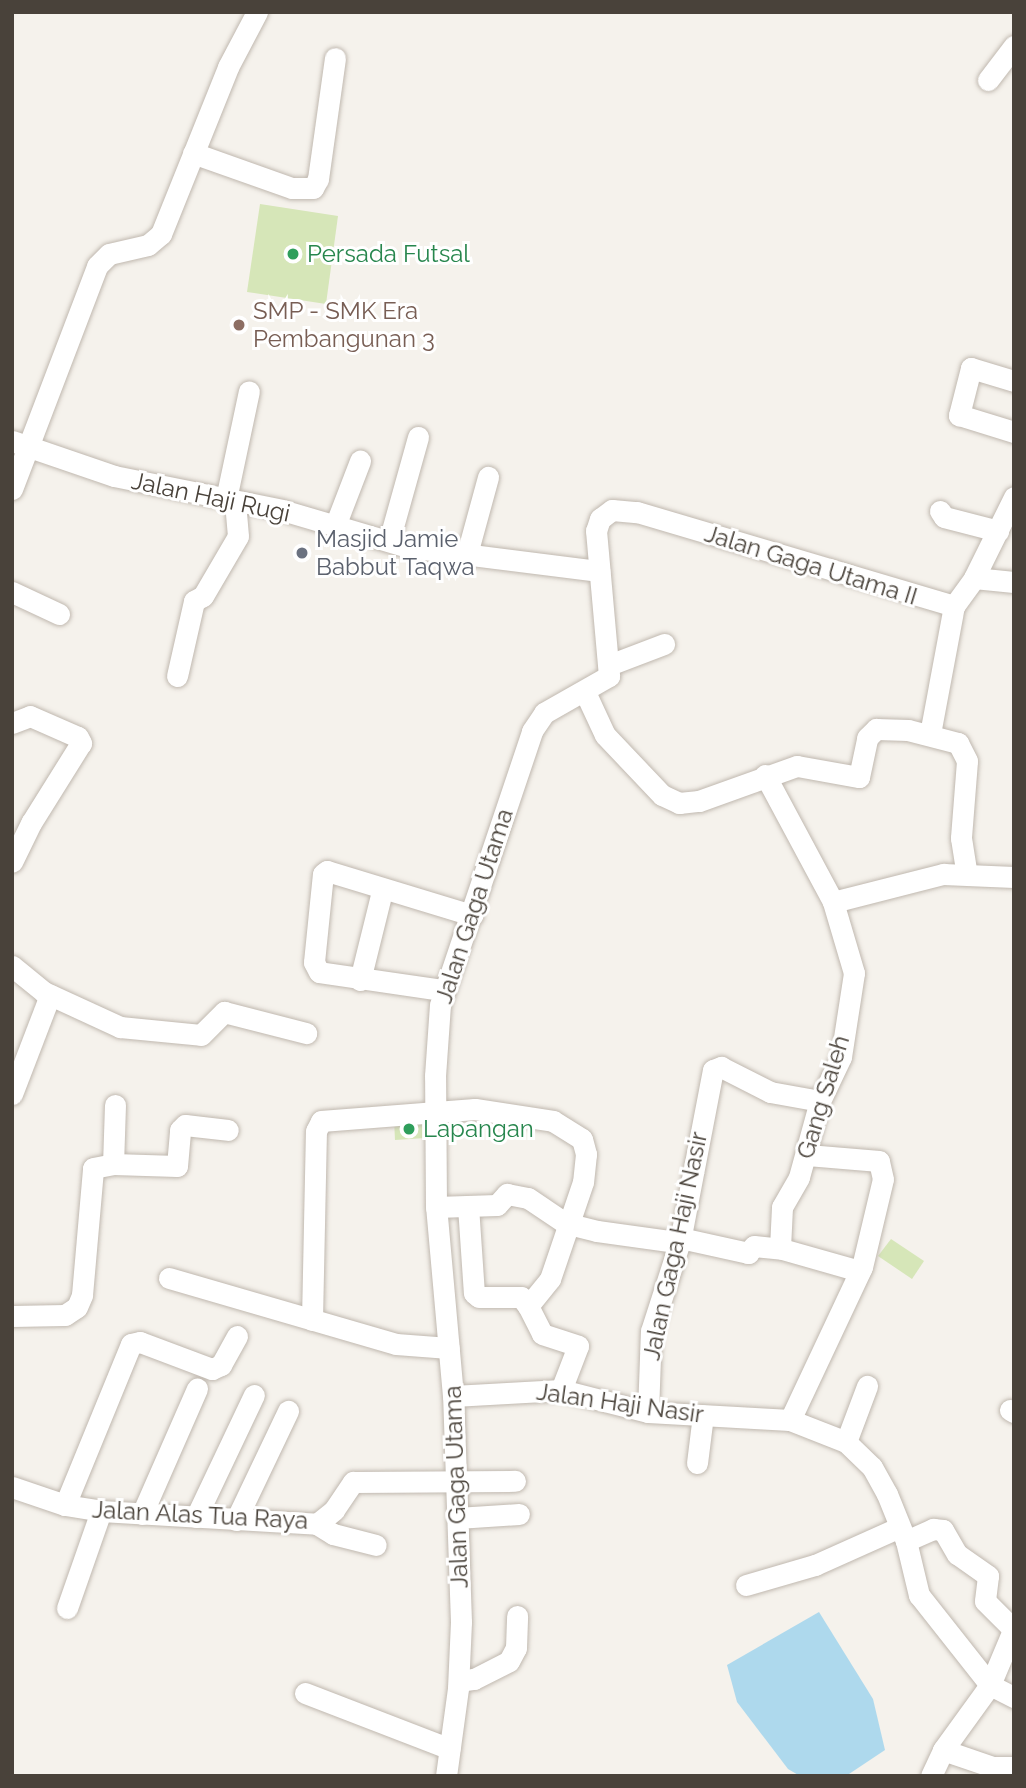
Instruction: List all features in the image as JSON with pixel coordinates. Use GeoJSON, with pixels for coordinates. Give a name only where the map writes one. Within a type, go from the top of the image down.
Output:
{"type":"FeatureCollection","features":[{"type":"Feature","properties":{"kind":"street"},"geometry":{"type":"LineString","coordinates":[[12,489],[22,445],[97,266],[109,254],[158,238],[228,67],[257,12]]}},
{"type":"Feature","properties":{"kind":"street"},"geometry":{"type":"LineString","coordinates":[[988,80],[1013,47]]}},
{"type":"Feature","properties":{"kind":"street"},"geometry":{"type":"LineString","coordinates":[[193,153],[292,188],[313,188],[318,179],[335,58]]}},
{"type":"Feature","properties":{"kind":"street"},"geometry":{"type":"LineString","coordinates":[[1014,381],[971,368],[959,415],[1014,432]]}},
{"type":"Feature","properties":{"kind":"street"},"geometry":{"type":"LineString","coordinates":[[177,677],[194,601],[203,596],[238,536],[230,500],[249,391]]}},
{"type":"Feature","properties":{"kind":"street"},"geometry":{"type":"LineString","coordinates":[[389,541],[418,438]]}},
{"type":"Feature","properties":{"kind":"street","name":"Jalan Haji Rugi"},"geometry":{"type":"LineString","coordinates":[[22,445],[163,488],[230,500],[389,541],[599,571]]}},
{"type":"Feature","properties":{"kind":"street"},"geometry":{"type":"LineString","coordinates":[[335,526],[359,461]]}},
{"type":"Feature","properties":{"kind":"street"},"geometry":{"type":"LineString","coordinates":[[467,554],[488,477]]}},
{"type":"Feature","properties":{"kind":"street"},"geometry":{"type":"LineString","coordinates":[[930,734],[954,606],[974,578],[1014,497]]}},
{"type":"Feature","properties":{"kind":"street","name":"Jalan Gaga Utama II"},"geometry":{"type":"LineString","coordinates":[[599,571],[597,526],[608,512],[618,509],[954,606]]}},
{"type":"Feature","properties":{"kind":"street"},"geometry":{"type":"LineString","coordinates":[[940,511],[944,517],[998,531]]}},
{"type":"Feature","properties":{"kind":"street"},"geometry":{"type":"LineString","coordinates":[[599,571],[609,665],[664,644]]}},
{"type":"Feature","properties":{"kind":"street"},"geometry":{"type":"LineString","coordinates":[[974,578],[1014,582]]}},
{"type":"Feature","properties":{"kind":"street"},"geometry":{"type":"LineString","coordinates":[[12,592],[59,614]]}},
{"type":"Feature","properties":{"kind":"street","name":"Jalan Gaga Utama"},"geometry":{"type":"LineString","coordinates":[[446,1776],[459,1681],[461,1622],[453,1396],[436,1207],[435,1112],[442,990],[472,915],[532,731],[544,713],[605,682],[609,665]]}},
{"type":"Feature","properties":{"kind":"street"},"geometry":{"type":"LineString","coordinates":[[585,692],[605,735],[670,800],[699,801],[765,775],[806,766],[855,779],[861,774],[867,738],[876,729],[930,734],[958,743],[965,753],[961,838],[967,874]]}},
{"type":"Feature","properties":{"kind":"street"},"geometry":{"type":"LineString","coordinates":[[12,723],[30,716],[81,741],[12,862]]}},
{"type":"Feature","properties":{"kind":"street","name":"Gang Saleh"},"geometry":{"type":"LineString","coordinates":[[765,775],[833,902],[854,973],[841,1057],[820,1101],[807,1155],[782,1207],[780,1248]]}},
{"type":"Feature","properties":{"kind":"street"},"geometry":{"type":"LineString","coordinates":[[442,990],[326,974],[315,967],[323,874],[327,871],[382,891],[472,915]]}},
{"type":"Feature","properties":{"kind":"street"},"geometry":{"type":"LineString","coordinates":[[833,902],[912,879],[967,874],[1014,877]]}},
{"type":"Feature","properties":{"kind":"street"},"geometry":{"type":"LineString","coordinates":[[360,980],[382,891]]}},
{"type":"Feature","properties":{"kind":"street"},"geometry":{"type":"LineString","coordinates":[[14,972],[50,995],[120,1027],[172,1036],[201,1035],[224,1012],[306,1033]]}},
{"type":"Feature","properties":{"kind":"street"},"geometry":{"type":"LineString","coordinates":[[12,1094],[50,995]]}},
{"type":"Feature","properties":{"kind":"street","name":"Jalan Gaga Haji Nasir"},"geometry":{"type":"LineString","coordinates":[[648,1412],[651,1331],[680,1241],[692,1161],[716,1068],[770,1092],[820,1101]]}},
{"type":"Feature","properties":{"kind":"street"},"geometry":{"type":"LineString","coordinates":[[113,1164],[115,1105]]}},
{"type":"Feature","properties":{"kind":"street"},"geometry":{"type":"LineString","coordinates":[[312,1320],[317,1125],[328,1119],[435,1112],[495,1109],[553,1121],[582,1139],[586,1154],[583,1182],[565,1223],[550,1279],[527,1306]]}},
{"type":"Feature","properties":{"kind":"street"},"geometry":{"type":"LineString","coordinates":[[12,1316],[65,1314],[76,1307],[82,1295],[93,1168],[113,1164],[177,1166],[180,1130],[185,1125],[228,1130]]}},
{"type":"Feature","properties":{"kind":"street"},"geometry":{"type":"LineString","coordinates":[[790,1420],[860,1271],[884,1179],[882,1164],[807,1155]]}},
{"type":"Feature","properties":{"kind":"street"},"geometry":{"type":"LineString","coordinates":[[436,1207],[499,1204],[507,1194],[524,1196],[565,1223],[748,1253],[754,1246],[780,1248],[860,1271]]}},
{"type":"Feature","properties":{"kind":"street"},"geometry":{"type":"LineString","coordinates":[[468,1206],[474,1293],[482,1297],[519,1296],[542,1334],[578,1346],[561,1390]]}},
{"type":"Feature","properties":{"kind":"street"},"geometry":{"type":"LineString","coordinates":[[169,1278],[396,1344],[449,1348]]}},
{"type":"Feature","properties":{"kind":"street"},"geometry":{"type":"LineString","coordinates":[[65,1506],[131,1344],[140,1342],[212,1369],[221,1365],[237,1336]]}},
{"type":"Feature","properties":{"kind":"street"},"geometry":{"type":"LineString","coordinates":[[846,1442],[867,1386]]}},
{"type":"Feature","properties":{"kind":"street"},"geometry":{"type":"LineString","coordinates":[[142,1514],[197,1389]]}},
{"type":"Feature","properties":{"kind":"street","name":"Jalan Haji Nasir"},"geometry":{"type":"LineString","coordinates":[[453,1396],[561,1390],[648,1412],[790,1420],[846,1442],[872,1466],[903,1534],[919,1595],[990,1685],[1014,1697]]}},
{"type":"Feature","properties":{"kind":"street"},"geometry":{"type":"LineString","coordinates":[[196,1517],[254,1395]]}},
{"type":"Feature","properties":{"kind":"street"},"geometry":{"type":"LineString","coordinates":[[236,1520],[288,1411]]}},
{"type":"Feature","properties":{"kind":"street"},"geometry":{"type":"LineString","coordinates":[[697,1463],[703,1415]]}},
{"type":"Feature","properties":{"kind":"street"},"geometry":{"type":"LineString","coordinates":[[455,1482],[515,1480]]}},
{"type":"Feature","properties":{"kind":"street","name":"Jalan Alas Tua Raya"},"geometry":{"type":"LineString","coordinates":[[12,1487],[65,1506],[101,1511],[317,1524],[334,1510],[352,1482],[455,1482]]}},
{"type":"Feature","properties":{"kind":"street"},"geometry":{"type":"LineString","coordinates":[[67,1608],[101,1511]]}},
{"type":"Feature","properties":{"kind":"street"},"geometry":{"type":"LineString","coordinates":[[457,1518],[519,1514]]}},
{"type":"Feature","properties":{"kind":"street"},"geometry":{"type":"LineString","coordinates":[[317,1524],[333,1534],[376,1545]]}},
{"type":"Feature","properties":{"kind":"street"},"geometry":{"type":"LineString","coordinates":[[746,1585],[815,1565],[903,1534],[933,1529],[943,1530],[957,1554],[988,1576],[985,1601],[1013,1628],[990,1685],[943,1750],[931,1776]]}},
{"type":"Feature","properties":{"kind":"street"},"geometry":{"type":"LineString","coordinates":[[459,1681],[474,1679],[509,1661],[516,1648],[517,1616]]}},
{"type":"Feature","properties":{"kind":"street"},"geometry":{"type":"LineString","coordinates":[[305,1693],[450,1749]]}},
{"type":"Feature","properties":{"kind":"street"},"geometry":{"type":"LineString","coordinates":[[943,1750],[993,1768],[1014,1767]]}},
{"type":"Feature","properties":{"kind":"green space","name":"Persada Futsal"},"geometry":{"type":"Polygon","coordinates":[[[260,204],[338,216],[326,304],[247,292],[260,204]]]}},
{"type":"Feature","properties":{"kind":"green space","name":"Lapangan"},"geometry":{"type":"Polygon","coordinates":[[[424,1117],[425,1138],[395,1140],[394,1119],[424,1117]]]}},
{"type":"Feature","properties":{"kind":"green space"},"geometry":{"type":"Polygon","coordinates":[[[891,1239],[924,1261],[912,1279],[878,1256],[891,1239]]]}},
{"type":"Feature","properties":{"kind":"water"},"geometry":{"type":"Polygon","coordinates":[[[819,1612],[873,1699],[885,1750],[846,1776],[800,1776],[788,1769],[737,1702],[727,1665],[819,1612]]]}},
{"type":"Feature","properties":{"kind":"place","name":"Persada Futsal"},"geometry":{"type":"Point","coordinates":[293,254]}},
{"type":"Feature","properties":{"kind":"place","name":"SMP - SMK Era Pembangunan 3"},"geometry":{"type":"Point","coordinates":[239,325]}},
{"type":"Feature","properties":{"kind":"place","name":"Masjid Jamie Babbut Taqwa"},"geometry":{"type":"Point","coordinates":[302,553]}},
{"type":"Feature","properties":{"kind":"place","name":"Lapangan"},"geometry":{"type":"Point","coordinates":[409,1129]}}]}
